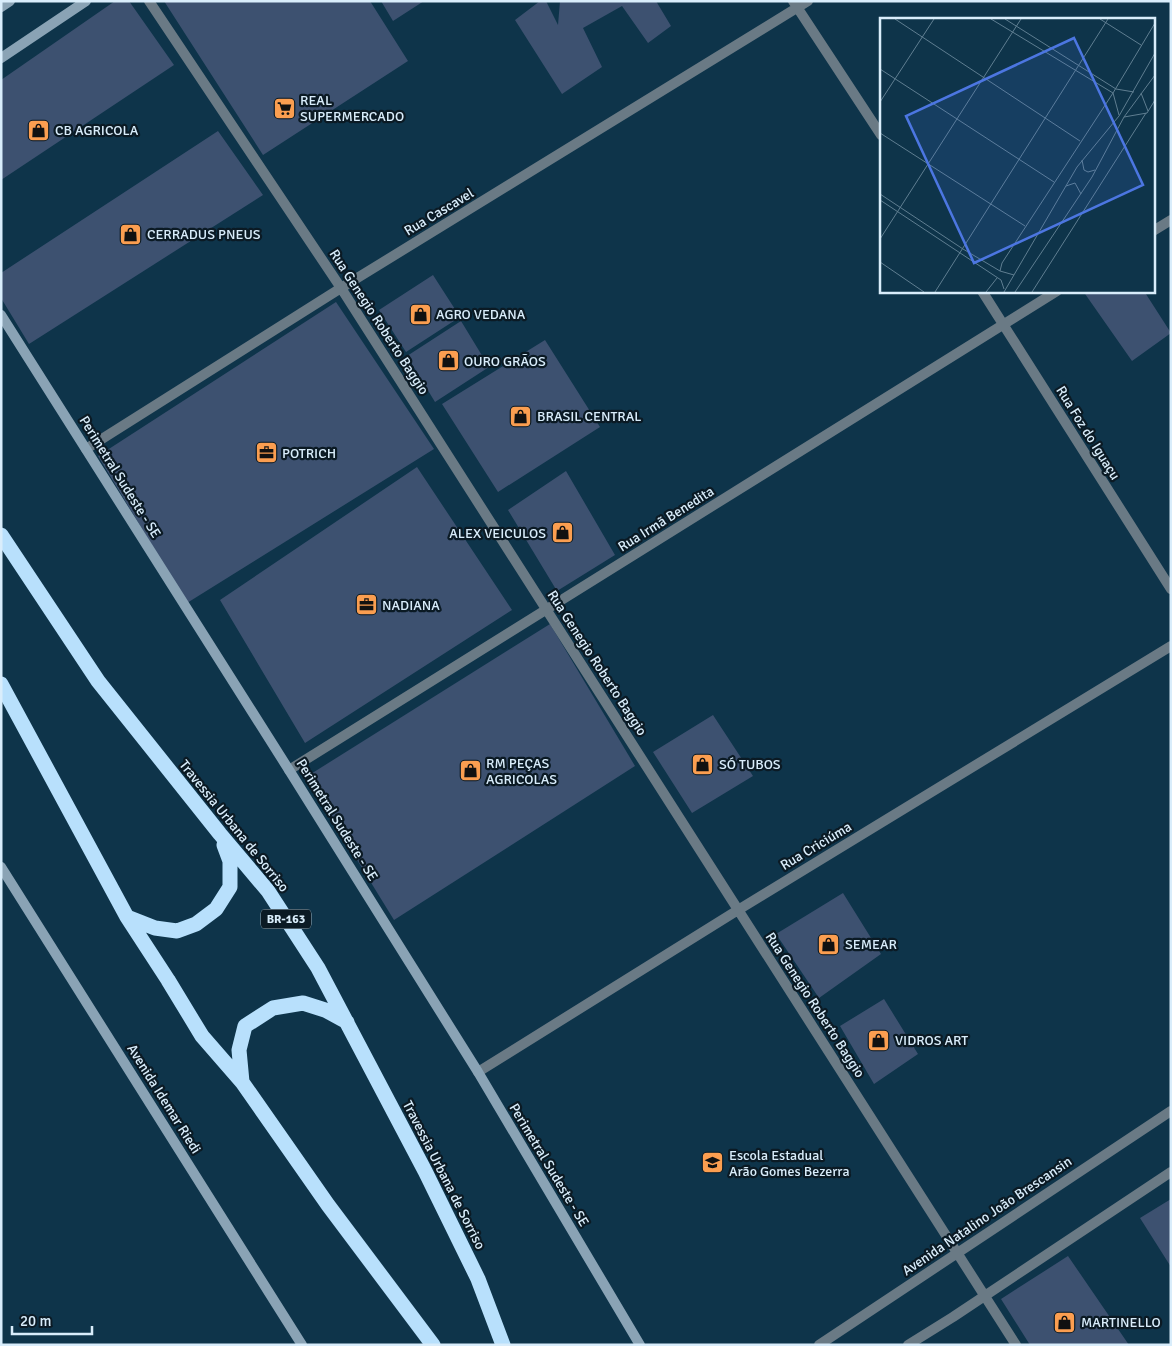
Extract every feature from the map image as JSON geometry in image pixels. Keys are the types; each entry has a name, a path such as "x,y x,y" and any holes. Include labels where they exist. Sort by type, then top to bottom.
{"highway":[{"name":"Travessia Urbana de Sorriso","path":"1,535 98,681 268,892 318,968 425,1170 478,1278 503,1345"},
{"path":"1,684 127,917 202,1036 242,1082 328,1205 433,1345"},
{"path":"127,917 155,928 177,931 196,924 216,909 230,887 230,861 220,834"},
{"path":"242,1082 239,1050 245,1026 273,1008 303,1003 325,1010 348,1022"}],"street":[{"path":"1,7 10,1"},
{"path":"1,58 86,1"},
{"name":"Rua Genegio Roberto Baggio","path":"149,1 341,288 1016,1345"},
{"name":"Rua Cascavel","path":"86,449 796,5 808,1"},
{"path":"796,5 880,134"},
{"path":"1154,230 1171,220"},
{"name":"Rua Foz do Iguaçu","path":"983,292 1171,589"},
{"name":"Rua Irmã Benedita","path":"289,770 1055,292"},
{"name":"Perimetral Sudeste - SE","path":"1,315 478,1072 640,1345"},
{"name":"Rua Criciúma","path":"478,1072 738,910 1171,646"},
{"name":"Avenida Idemar Riedi","path":"1,867 302,1345"},
{"name":"Avenida Natalino João Brescansin","path":"820,1345 1171,1111"},
{"path":"908,1345 1171,1172"}],"building":[{"name":"CB AGRICOLA","path":"115,1 129,1 174,65 1,180 1,80"},
{"name":"REAL SUPERMERCADO","path":"164,1 370,1 408,61 263,155"},
{"path":"381,1 424,1 393,21"},
{"path":"540,1 546,1 558,25 560,1 656,1 671,26 648,43 622,6 583,28 602,67 562,94 515,20"},
{"name":"CERRADUS PNEUS","path":"218,131 263,195 29,344 1,298 1,273"},
{"name":"AGRO VEDANA","path":"433,275 460,317 406,352 379,310"},
{"path":"1084,292 1145,292 1171,333 1132,361"},
{"name":"POTRICH","path":"336,302 434,449 187,603 98,456"},
{"name":"OURO GRÃOS","path":"461,321 489,367 435,402 407,356"},
{"name":"BRASIL CENTRAL","path":"545,340 600,427 498,492 442,404"},
{"name":"NADIANA","path":"417,467 512,610 305,743 220,600"},
{"name":"ALEX VEICULOS","path":"566,471 615,555 557,591 508,510"},
{"name":"RM PEÇAS AGRICOLAS","path":"550,624 635,766 394,920 306,777"},
{"name":"SÓ TUBOS","path":"713,715 753,776 692,813 653,752"},
{"name":"SEMEAR","path":"843,893 881,954 819,998 776,934"},
{"name":"VIDROS ART","path":"884,999 918,1054 874,1084 840,1026"},
{"path":"1171,1199 1171,1267 1140,1218"},
{"name":"MARTINELLO","path":"1068,1256 1129,1345 1030,1345 1001,1299"}],"place":[{"name":"REAL SUPERMERCADO","path":"284,108"},
{"name":"CB AGRICOLA","path":"39,130"},
{"name":"CERRADUS PNEUS","path":"131,234"},
{"name":"AGRO VEDANA","path":"420,314"},
{"name":"OURO GRÃOS","path":"448,361"},
{"name":"BRASIL CENTRAL","path":"521,416"},
{"name":"POTRICH","path":"266,453"},
{"name":"ALEX VEICULOS","path":"562,533"},
{"name":"NADIANA","path":"366,605"},
{"name":"SÓ TUBOS","path":"703,764"},
{"name":"RM PEÇAS AGRICOLAS","path":"470,771"},
{"name":"SEMEAR","path":"829,944"},
{"name":"VIDROS ART","path":"879,1040"},
{"name":"Escola Estadual Arão Gomes Bezerra","path":"713,1163"},
{"name":"MARTINELLO","path":"1065,1322"}]}
